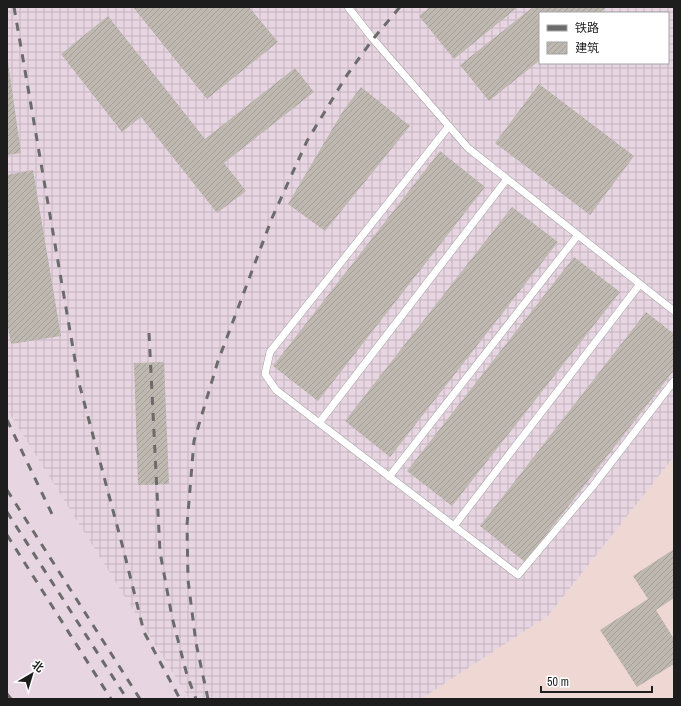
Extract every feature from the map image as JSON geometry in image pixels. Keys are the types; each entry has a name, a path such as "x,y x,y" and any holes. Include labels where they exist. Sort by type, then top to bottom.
{"lane":[{"path":"348,7 373,39 468,148 674,310"},
{"path":"449,126 270,352 265,374 276,390 518,575 593,486 674,381"},
{"path":"319,423 507,179"},
{"path":"389,477 578,235"},
{"path":"454,526 640,284"}],"shaded area":[{"path":"7,7 674,7 674,457 548,616 421,699 189,699 7,410"},
{"path":"7,410 189,699 7,699"},
{"path":"674,457 674,699 421,699 548,616"}],"building":[{"path":"133,7 249,7 278,42 207,99"},
{"path":"430,7 518,7 454,59 419,16"},
{"path":"533,7 607,7 600,12 539,12 539,61 489,101 460,65"},
{"path":"108,16 205,139 295,68 314,92 224,163 246,191 217,213 141,117 122,132 61,54"},
{"path":"7,62 21,153 7,155"},
{"path":"539,84 634,156 590,215 495,143"},
{"path":"361,87 410,126 325,231 288,204 343,111"},
{"path":"440,151 485,187 318,401 273,366"},
{"path":"33,170 61,336 11,344 7,322 7,175"},
{"path":"512,207 558,242 390,457 345,421"},
{"path":"574,257 620,292 452,506 407,471"},
{"path":"646,312 674,334 674,370 525,562 480,526"},
{"path":"164,362 169,484 138,485 134,363"},
{"path":"674,549 674,598 656,610 674,639 674,664 637,687 600,630 648,599 633,576"}],"railway":[{"path":"14,7 79,383 144,632 180,699"},
{"path":"208,699 196,643 188,580 187,525 194,441 218,361 272,218 307,141 347,75 373,39 400,7"},
{"path":"149,333 160,552 172,617 187,675 196,699"},
{"path":"7,420 52,514"},
{"path":"7,490 140,699"},
{"path":"7,512 127,699"},
{"path":"7,535 111,699"},
{"path":"7,694 11,699"}]}
